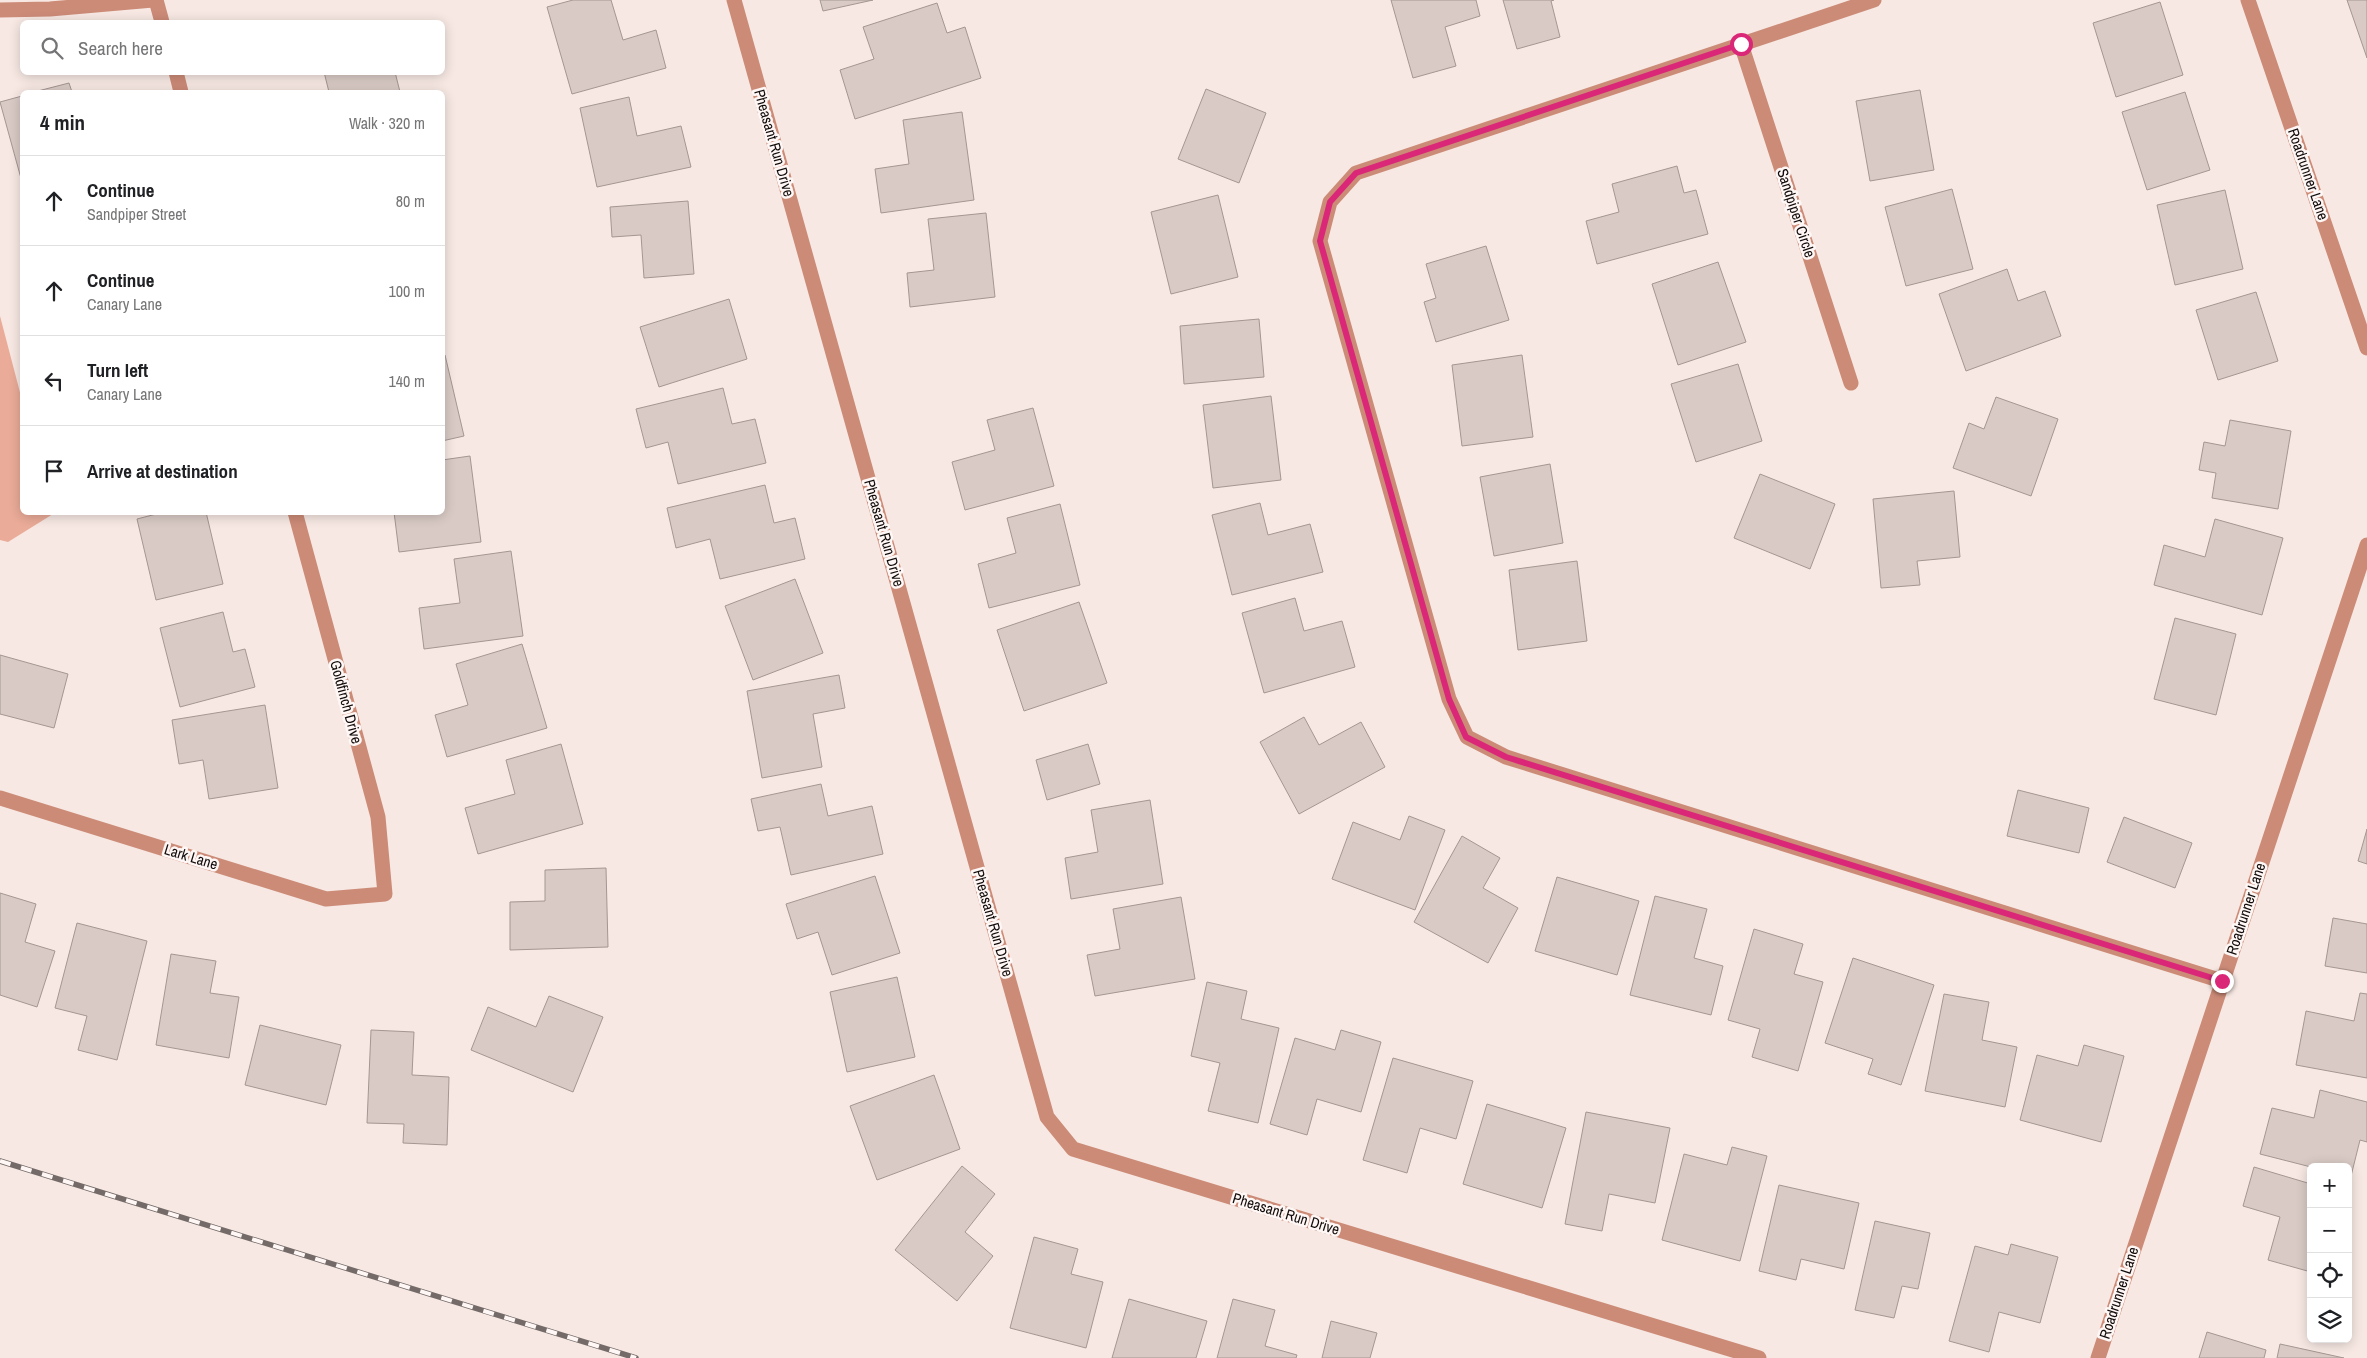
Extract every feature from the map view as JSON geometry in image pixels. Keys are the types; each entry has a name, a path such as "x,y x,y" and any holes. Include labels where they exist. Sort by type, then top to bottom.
{"street":[{"path":"0,10 50,9 155,0 161,20"},
{"name":"Pheasant Run Drive","path":"734,0 1047,1117 1073,1148 1759,1358"},
{"path":"1874,0 1356,173 1330,202 1320,241 1449,699 1466,737 1506,757 2222,981"},
{"name":"Roadrunner Lane","path":"2248,0 2367,348"},
{"name":"Sandpiper Circle","path":"1741,44 1850,382"},
{"path":"177,75 180,90"},
{"name":"Goldfinch Drive","path":"296,515 378,817 385,894"},
{"name":"Roadrunner Lane","path":"2098,1358 2367,545"},
{"name":"Lark Lane","path":"0,798 326,899 385,894"}],"shaded area":[{"path":"0,316 20,392 20,515 51,515 8,542 0,540"}],"building":[{"path":"573,0 611,0 623,40 656,30 666,68 572,94 547,7"},
{"path":"820,0 873,0 823,11"},
{"path":"1391,0 1476,0 1480,16 1445,27 1456,66 1413,78"},
{"path":"1503,0 1554,0 1551,1 1560,37 1517,49"},
{"path":"2347,0 2367,0 2367,58"},
{"path":"2160,2 2183,75 2116,97 2093,23"},
{"path":"937,3 947,33 965,27 981,78 855,119 840,70 874,59 863,27"},
{"path":"325,75 396,75 400,90 328,90"},
{"path":"69,83 71,90 42,90"},
{"path":"1206,89 1266,113 1239,183 1178,159"},
{"path":"1920,90 1934,170 1870,181 1856,101"},
{"path":"2185,92 2210,170 2147,190 2122,112"},
{"path":"20,97 20,175 0,102"},
{"path":"629,97 637,136 681,126 691,167 597,187 580,108"},
{"path":"962,112 974,200 881,213 875,169 909,164 903,120"},
{"path":"1677,166 1684,193 1696,190 1708,234 1597,264 1586,221 1619,212 1612,184"},
{"path":"1952,189 1973,269 1906,286 1885,207"},
{"path":"2225,190 2243,269 2175,285 2157,205"},
{"path":"1218,195 1238,277 1171,294 1151,212"},
{"path":"688,201 694,274 644,278 641,235 612,237 610,207"},
{"path":"986,213 995,297 910,307 907,273 934,270 928,219"},
{"path":"1486,246 1509,320 1436,342 1424,302 1436,298 1426,264"},
{"path":"1718,262 1746,342 1678,365 1652,284"},
{"path":"2007,269 2018,301 2045,291 2061,336 1966,371 1939,294"},
{"path":"2256,292 2278,361 2218,380 2196,310"},
{"path":"729,299 747,359 659,387 640,327"},
{"path":"1259,319 1264,377 1184,384 1180,326"},
{"path":"445,355 464,436 445,440"},
{"path":"1522,355 1533,437 1462,446 1452,365"},
{"path":"1738,364 1762,441 1696,462 1671,384"},
{"path":"723,388 732,424 755,419 766,463 678,484 668,442 646,448 636,409"},
{"path":"1271,396 1281,480 1213,488 1203,405"},
{"path":"1996,397 2058,419 2031,496 1953,468 1969,423 1984,429"},
{"path":"1033,408 1054,486 965,510 952,462 995,450 987,420"},
{"path":"2230,420 2291,431 2278,509 2212,498 2216,473 2199,470 2204,442 2225,446"},
{"path":"470,456 481,542 399,552 394,515 445,515 445,460"},
{"path":"1550,464 1563,543 1494,556 1480,477"},
{"path":"1760,474 1835,504 1810,569 1734,538"},
{"path":"765,485 774,523 795,518 805,559 720,579 710,539 676,548 667,508"},
{"path":"1954,491 1960,557 1917,561 1920,585 1881,588 1873,499"},
{"path":"1260,503 1268,535 1310,524 1323,572 1232,595 1212,515"},
{"path":"1060,504 1080,585 989,608 978,564 1016,553 1007,518"},
{"path":"152,515 207,515 223,584 156,600 137,519"},
{"path":"2215,519 2283,538 2262,615 2154,585 2164,545 2205,557"},
{"path":"511,551 523,636 424,649 419,608 460,603 454,559"},
{"path":"1577,561 1587,641 1518,650 1509,570"},
{"path":"795,579 823,653 753,680 725,606"},
{"path":"1295,598 1304,631 1342,621 1355,667 1264,693 1242,613"},
{"path":"1079,602 1107,683 1024,711 997,630"},
{"path":"223,612 233,652 245,649 255,687 180,707 160,628"},
{"path":"2175,618 2236,634 2216,715 2154,699"},
{"path":"522,644 547,728 447,757 435,715 468,705 456,664"},
{"path":"0,655 68,674 54,728 0,714"},
{"path":"839,675 845,708 813,714 822,767 762,778 747,691"},
{"path":"265,705 278,788 209,799 203,760 179,764 172,720"},
{"path":"1304,717 1319,745 1361,722 1385,767 1299,814 1260,742"},
{"path":"561,744 583,824 478,854 465,808 515,794 506,760"},
{"path":"1088,744 1100,784 1047,800 1036,760"},
{"path":"821,784 828,816 872,806 883,854 791,875 780,827 758,831 751,799"},
{"path":"2018,790 2089,808 2079,853 2007,836"},
{"path":"1150,800 1163,884 1071,899 1065,858 1098,852 1091,810"},
{"path":"1409,816 1445,830 1415,910 1332,879 1353,822 1400,840"},
{"path":"2124,817 2192,843 2175,888 2107,862"},
{"path":"2367,829 2367,864 2358,861"},
{"path":"1462,836 1500,858 1483,888 1518,908 1488,963 1414,922"},
{"path":"606,868 608,947 510,950 510,902 545,901 545,870"},
{"path":"875,876 900,953 832,975 818,932 797,939 786,904"},
{"path":"1557,877 1639,901 1617,975 1535,951"},
{"path":"0,893 36,904 25,942 55,951 37,1007 0,995"},
{"path":"1655,896 1707,909 1694,958 1723,966 1711,1015 1630,995"},
{"path":"1181,897 1195,979 1095,996 1087,955 1120,949 1113,909"},
{"path":"2333,918 2367,924 2367,973 2325,966"},
{"path":"77,923 147,941 117,1060 78,1050 87,1016 55,1008"},
{"path":"1754,929 1803,944 1794,974 1823,982 1798,1071 1752,1057 1760,1029 1728,1020"},
{"path":"171,954 216,961 210,993 239,997 229,1058 156,1045"},
{"path":"1853,958 1934,985 1901,1085 1868,1074 1873,1059 1825,1043"},
{"path":"897,977 915,1057 847,1072 830,992"},
{"path":"1207,982 1247,991 1241,1019 1279,1028 1258,1123 1208,1111 1220,1063 1191,1056"},
{"path":"2360,993 2367,994 2367,1078 2296,1065 2306,1011 2354,1021"},
{"path":"1944,994 1989,1002 1982,1040 2017,1047 2005,1107 1925,1091"},
{"path":"549,996 603,1017 573,1092 471,1050 488,1007 536,1027"},
{"path":"260,1025 341,1045 326,1105 245,1085"},
{"path":"371,1030 414,1032 412,1075 449,1077 447,1145 403,1143 404,1124 367,1123"},
{"path":"1341,1030 1381,1042 1361,1112 1317,1099 1307,1135 1270,1124 1295,1038 1335,1050"},
{"path":"2084,1045 2124,1056 2101,1142 2020,1120 2037,1055 2078,1066"},
{"path":"1393,1058 1473,1081 1456,1139 1420,1128 1407,1173 1363,1160"},
{"path":"934,1075 960,1149 877,1180 850,1106"},
{"path":"2320,1090 2367,1102 2367,1142 2360,1140 2352,1172 2352,1163 2307,1163 2307,1166 2260,1154 2272,1108 2314,1118"},
{"path":"1487,1104 1566,1128 1542,1208 1463,1184"},
{"path":"1586,1112 1670,1128 1655,1203 1609,1194 1602,1231 1565,1224"},
{"path":"1732,1147 1767,1156 1740,1261 1662,1240 1684,1154 1727,1165"},
{"path":"962,1166 995,1194 965,1232 993,1256 957,1301 895,1250"},
{"path":"2254,1167 2307,1183 2307,1271 2268,1260 2280,1217 2243,1206"},
{"path":"1779,1185 1859,1203 1844,1269 1801,1259 1796,1280 1759,1271"},
{"path":"1875,1221 1930,1233 1918,1289 1902,1286 1894,1318 1855,1310"},
{"path":"1034,1237 1078,1249 1071,1274 1103,1282 1086,1348 1010,1328"},
{"path":"2011,1244 2058,1257 2040,1323 1999,1312 1989,1352 1949,1341 1975,1246 2008,1255"},
{"path":"1129,1299 1207,1321 1196,1358 1112,1358"},
{"path":"1233,1299 1275,1310 1265,1346 1297,1355 1296,1358 1217,1358"},
{"path":"1331,1321 1377,1333 1370,1358 1322,1358"},
{"path":"2207,1332 2266,1350 2264,1358 2199,1358"},
{"path":"2280,1344 2344,1358 2277,1358"}],"railway":[{"path":"0,1161 636,1358"}],"route":[{"path":"1741,44 1356,173 1330,202 1320,241 1449,699 1466,737 1506,757 2222,981"}]}
